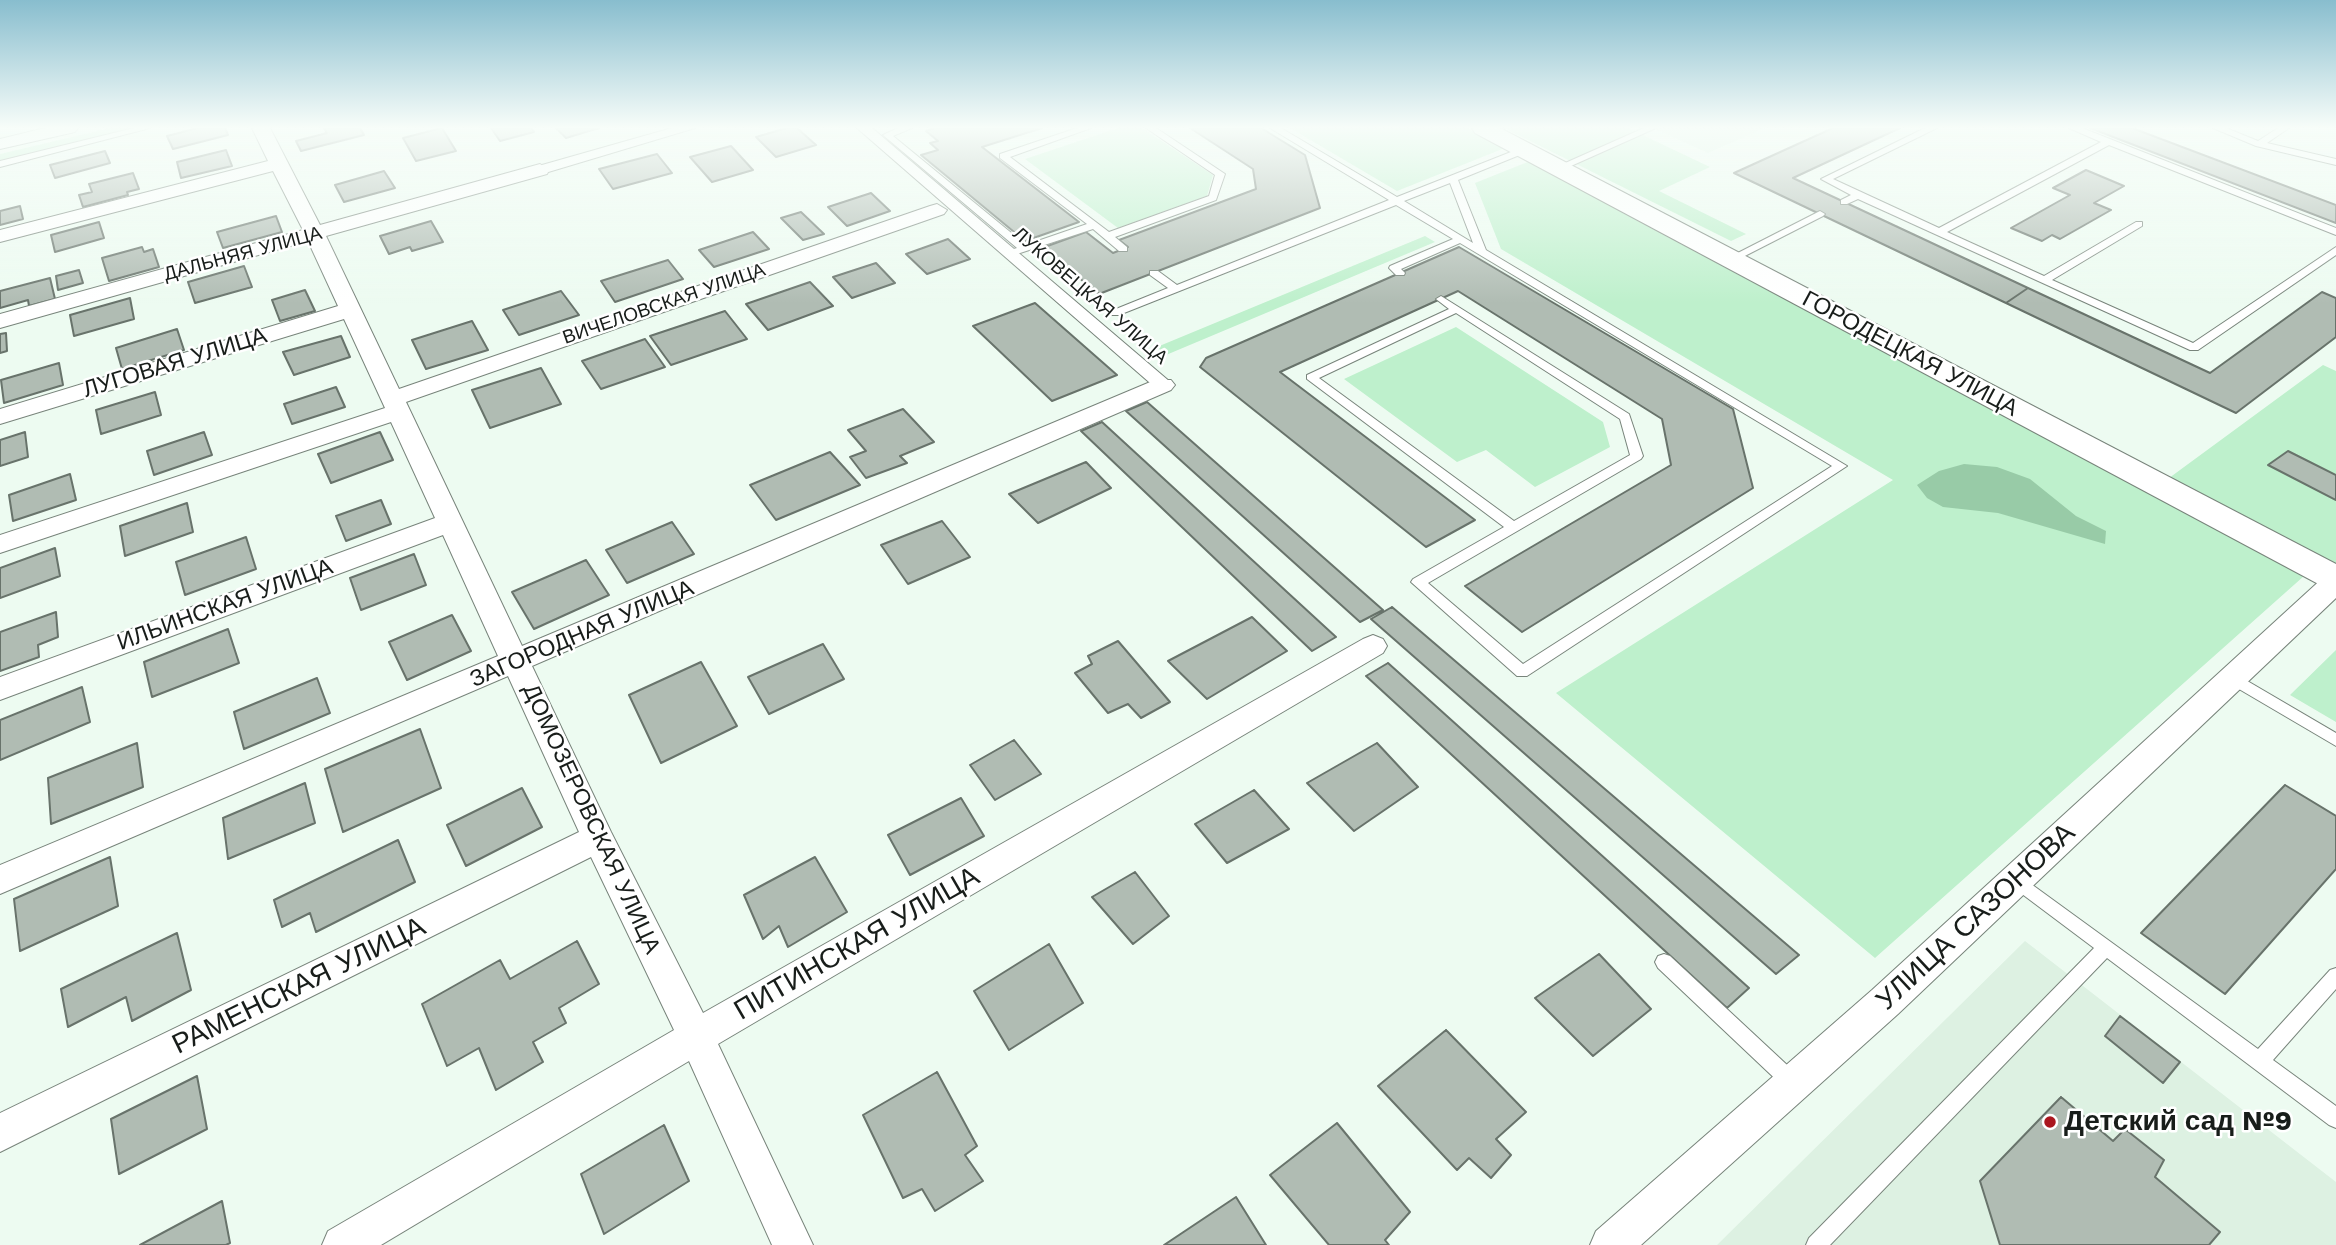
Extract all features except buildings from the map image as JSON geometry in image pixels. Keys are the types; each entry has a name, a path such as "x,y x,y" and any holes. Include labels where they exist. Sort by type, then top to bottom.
{"street":[{"path":"0,236 193,186"},
{"name":"ДОМОЗЕРОВСКАЯ УЛИЦА","path":"290,186 315,234 598,838 696,1037 793,1245"},
{"name":"ДАЛЬНЯЯ УЛИЦА","path":"0,321 483,186"},
{"name":"ЛУКОВЕЦКАЯ УЛИЦА","path":"937,186 1018,251 1163,384"},
{"name":"ГОРОДЕЦКАЯ УЛИЦА","path":"1593,186 2336,580"},
{"name":"ВИЧЕЛОВСКАЯ УЛИЦА","path":"0,544 937,210"},
{"name":"ЛУГОВАЯ УЛИЦА","path":"0,417 349,310"},
{"name":"ЗАГОРОДНАЯ УЛИЦА","path":"0,880 517,662 1163,384"},
{"name":"ИЛЬИНСКАЯ УЛИЦА","path":"0,689 451,522"},
{"name":"УЛИЦА САЗОНОВА","path":"1609,1245 1793,1083 2016,880 2336,580"},
{"name":"ПИТИНСКАЯ УЛИЦА","path":"342,1245 1373,646"},
{"name":"РАМЕНСКАЯ УЛИЦА","path":"0,1133 598,838"}],"lane":[{"path":"945,186 1018,251 1094,225"},
{"path":"1043,186 1123,249"},
{"path":"1108,236 1213,198 1216,186"},
{"path":"1371,186 1841,466 1522,672 1418,582 1637,456 1625,417 1441,299"},
{"path":"1115,313 1433,186"},
{"path":"1456,186 1482,252"},
{"path":"1840,186 2194,348 2336,250"},
{"path":"1940,232 2026,186"},
{"path":"2220,186 2336,232"},
{"path":"1844,202 1858,195"},
{"path":"1731,259 1820,214"},
{"path":"2043,280 2139,225"},
{"path":"1400,273 1394,268 1461,239"},
{"path":"1154,272 1175,289"},
{"path":"1457,309 1311,377 1513,527"},
{"path":"2232,678 2336,740"},
{"path":"2016,880 2336,1118"},
{"path":"1816,1245 2106,947"},
{"path":"1664,962 1793,1083"},
{"path":"2259,1061 2336,976"}],"shaded area":[{"path":"1062,186 1210,186 1207,196 1118,228"},
{"path":"1389,186 1409,186 1397,191"},
{"path":"1476,186 1575,186 2304,576 1875,958 1556,693 1893,480 1501,249"},
{"path":"1621,186 1669,186 1659,191 1746,234 1731,241"},
{"path":"1425,236 1435,242 1166,355 1157,347"},
{"path":"1456,327 1603,422 1610,447 1535,487 1486,450 1457,462 1344,379"},
{"path":"2323,365 2336,371 2336,571 2165,481"},
{"path":"1964,464 1997,467 2030,479 2076,516 2106,531 2105,544 1998,513 1943,507 1927,498 1917,485 1939,471"},
{"path":"2336,650 2336,722 2290,695"},
{"name":"Детский сад №9","path":"2025,941 2336,1182 2336,1245 1717,1245"}],"place":[{"name":"Детский сад №9","path":"2050,1122"}]}
